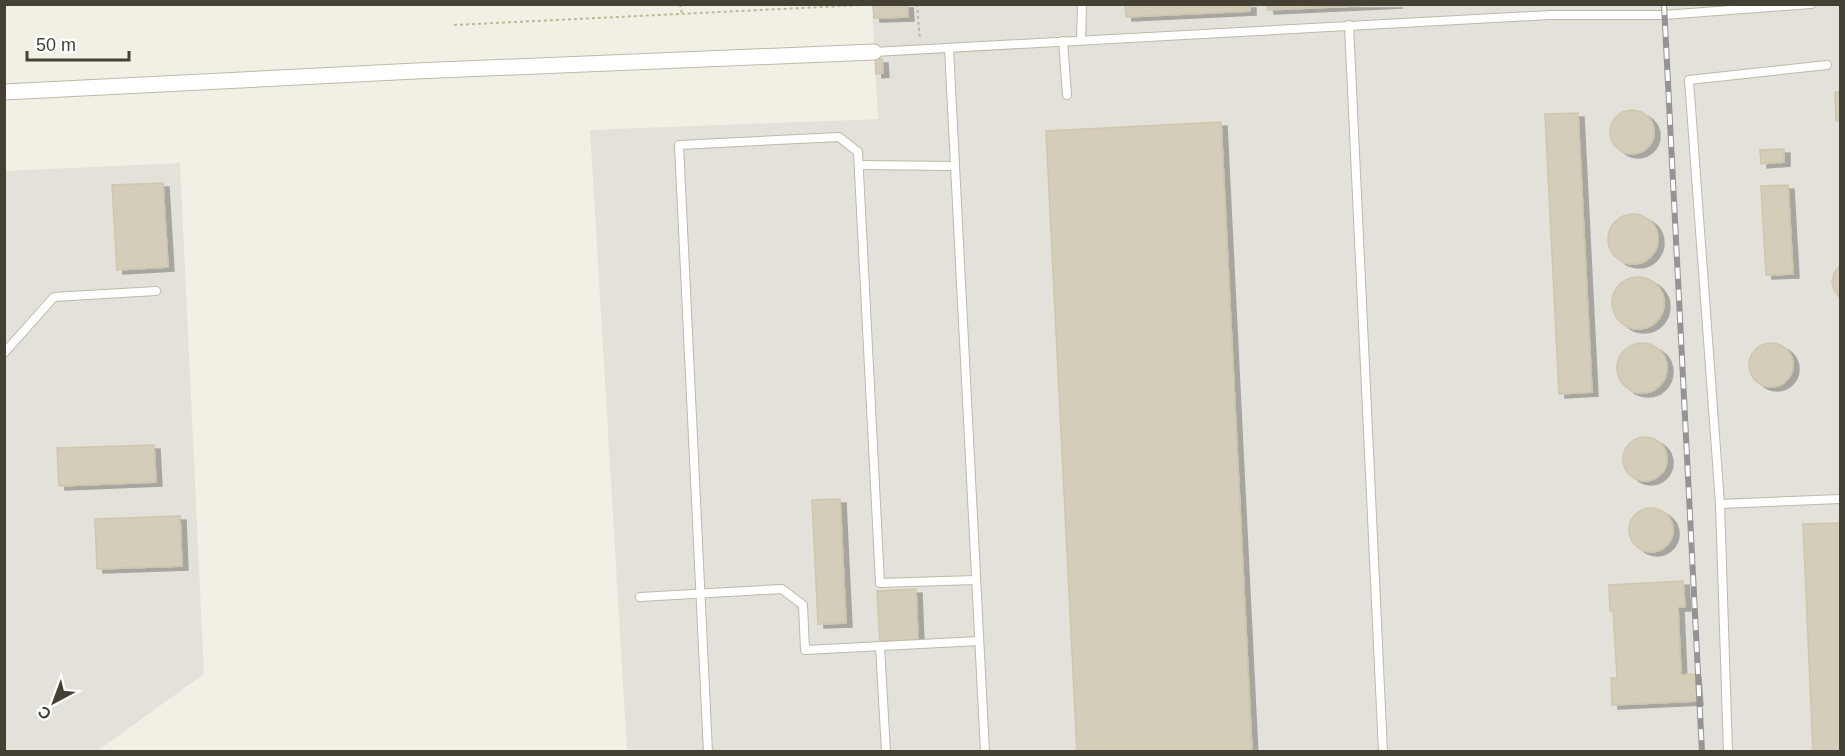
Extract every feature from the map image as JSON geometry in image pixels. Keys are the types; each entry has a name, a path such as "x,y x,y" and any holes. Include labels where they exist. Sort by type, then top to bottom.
{"street":[{"path":"4,92 416,71 874,52"}],"lane":[{"path":"1081,40 1082,4"},
{"path":"1550,4 1550,15"},
{"path":"874,52 1550,15 1664,15 1811,4"},
{"path":"1349,25 1383,752"},
{"path":"1063,41 1067,95"},
{"path":"949,48 985,752"},
{"path":"1728,752 1720,504 1689,80 1827,65"},
{"path":"708,752 679,145 839,137 858,152 880,583 976,580"},
{"path":"859,165 955,166"},
{"path":"4,353 54,297 156,291"},
{"path":"1720,504 1840,499"},
{"path":"640,597 782,589 802,605 805,650 979,641"},
{"path":"880,646 886,752"}],"path":[{"path":"680,4 682,14"},
{"path":"917,4 920,49"},
{"path":"454,25 863,5"}],"shaded area":[{"path":"872,5 1840,5 1840,751 627,751 590,130 878,119"},
{"path":"180,163 204,674 97,751 5,752 5,171"}],"building":[{"path":"873,4 907,4 908,17 874,18"},
{"path":"1125,4 1250,4 1250,11 1126,17"},
{"path":"1267,4 1397,4 1268,10"},
{"path":"875,59 882,59 883,73 876,74"},
{"path":"1835,92 1840,92 1840,121 1836,121"},
{"path":"1632,110 1647,117 1654,132 1647,147 1632,154 1617,147 1610,132 1617,117"},
{"path":"1578,113 1592,392 1559,394 1545,114"},
{"path":"1221,122 1252,752 1077,752 1046,131"},
{"path":"1784,149 1784,162 1761,164 1760,150"},
{"path":"163,183 168,267 117,270 112,185"},
{"path":"1788,185 1793,274 1766,275 1761,186"},
{"path":"1633,214 1651,221 1658,239 1651,257 1633,264 1615,257 1608,239 1615,221"},
{"path":"1840,265 1840,298 1832,282 1834,273"},
{"path":"1633,277 1643,277 1652,281 1660,289 1664,303 1660,317 1652,325 1643,329 1633,329 1624,325 1616,317 1612,308 1612,298 1616,289 1624,281"},
{"path":"1637,343 1647,343 1660,350 1667,363 1667,373 1660,386 1647,393 1637,393 1628,389 1621,382 1617,373 1617,363 1621,354 1628,347"},
{"path":"1771,343 1786,350 1793,365 1786,380 1771,387 1756,380 1749,365 1756,350"},
{"path":"1645,437 1660,444 1667,459 1660,474 1645,481 1630,474 1623,459 1630,444"},
{"path":"154,445 156,482 59,486 57,448"},
{"path":"840,499 846,623 818,624 812,500"},
{"path":"1651,508 1666,515 1673,530 1666,545 1651,552 1636,545 1629,530 1636,515"},
{"path":"180,516 182,566 97,569 95,519"},
{"path":"1840,523 1840,752 1813,752 1803,524"},
{"path":"1683,581 1685,607 1678,607 1681,675 1695,674 1697,701 1612,705 1611,678 1617,678 1613,610 1610,611 1609,585"},
{"path":"916,589 918,640 880,641 877,591"}],"railway":[{"path":"1664,4 1702,752"}]}
